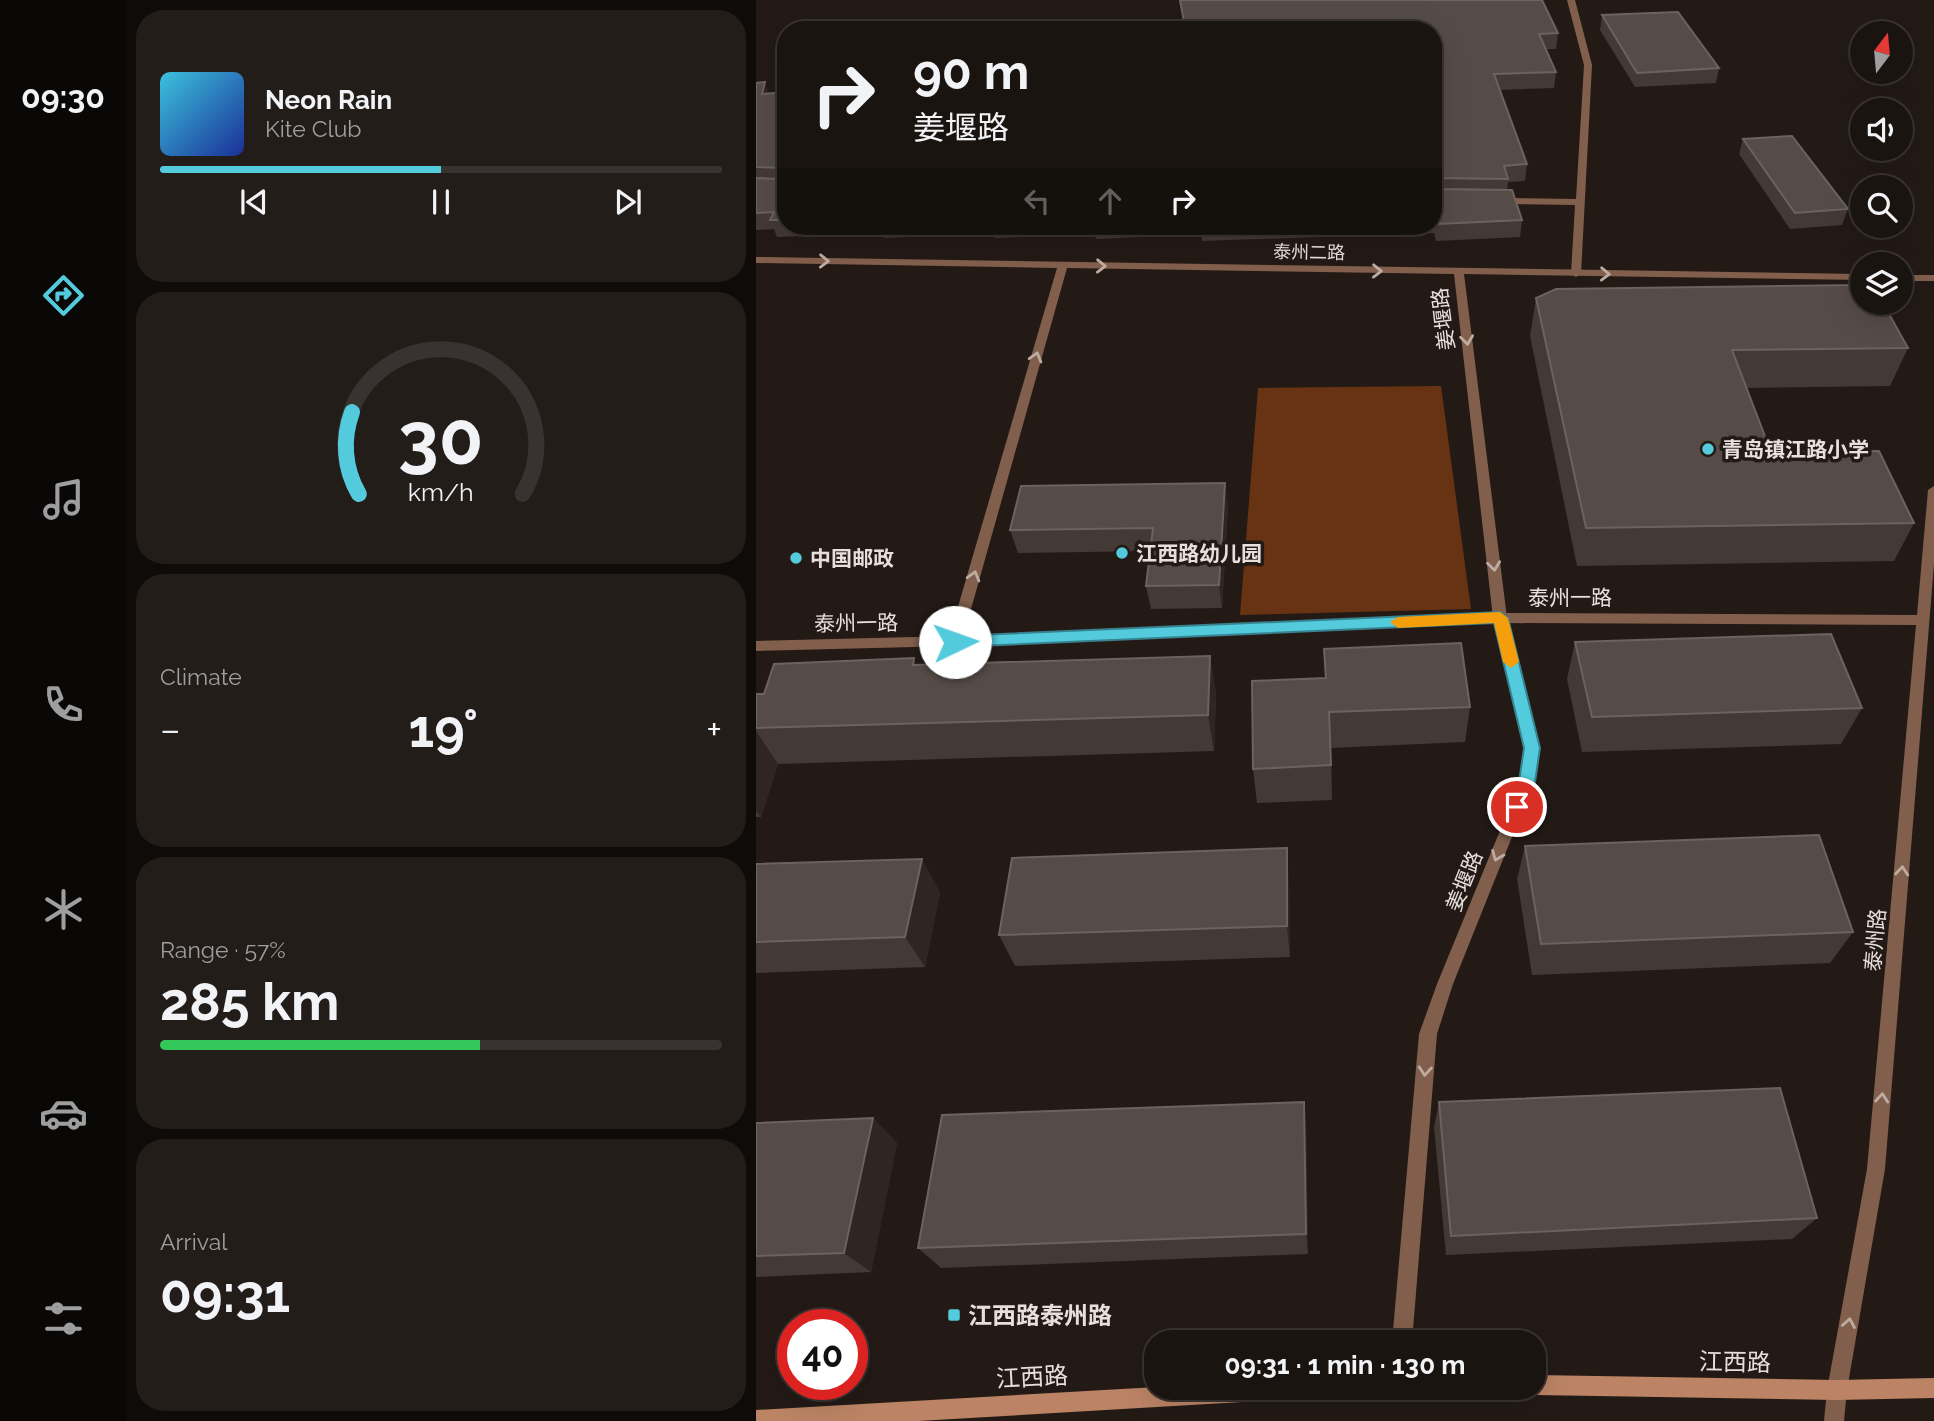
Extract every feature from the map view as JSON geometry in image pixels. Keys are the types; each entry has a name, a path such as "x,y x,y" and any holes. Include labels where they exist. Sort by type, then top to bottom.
{"main road":[{"name":"江西路","path":"1546,1385 1837,1390 1934,1388"},
{"name":"江西路","path":"756,1420 1144,1398"}],"street":[{"path":"1572,0 1588,65 1576,274"},
{"path":"1487,201 1581,202"},
{"name":"泰州二路","path":"756,260 1850,277"},
{"path":"955,642 1063,265"},
{"name":"姜堰路","path":"1403,1330 1428,1034 1445,984 1527,782 1532,748 1500,618 1459,272"},
{"path":"1913,278 1934,278"},
{"name":"泰州路","path":"1834,1421 1837,1390 1876,1169 1934,490"},
{"name":"泰州一路","path":"756,646 955,642 1500,618 1923,620"}],"shaded area":[{"path":"1441,386 1471,609 1240,615 1258,388"}],"building":[{"path":"1180,0 1542,0 1558,33 1539,34 1556,72 1494,74 1527,164 1504,166 1508,179 1442,178 1442,21 1184,21"},
{"path":"1678,12 1719,68 1637,73 1602,15"},
{"path":"765,82 762,94 777,93 777,168 756,167 756,83"},
{"path":"1792,136 1848,209 1795,213 1743,139"},
{"path":"756,178 777,179 777,220 770,220 774,212 756,213"},
{"path":"1442,189 1512,190 1522,220 1442,224"},
{"path":"1850,285 1850,315 1890,315 1908,348 1732,350 1771,452 1879,451 1914,523 1586,528 1536,298 1556,289"},
{"path":"1225,483 1219,585 1146,586 1153,528 1010,530 1021,486"},
{"path":"1831,634 1862,708 1592,717 1575,642"},
{"path":"1461,643 1470,707 1329,712 1331,765 1253,769 1252,681 1326,678 1324,649"},
{"path":"1210,656 1208,715 756,728 756,694 764,694 774,664 914,658 913,665"},
{"path":"1819,835 1853,932 1541,944 1525,846"},
{"path":"1287,848 1287,926 999,935 1012,858"},
{"path":"922,859 905,937 756,942 756,864"},
{"path":"1780,1088 1817,1218 1451,1236 1439,1102"},
{"path":"1304,1102 1306,1234 918,1248 942,1115"},
{"path":"873,1118 844,1253 756,1256 756,1123"}],"slow traffic":[{"path":"1398,622 1500,618 1511,662"}],"place":[{"name":"青岛镇江路小学","path":"1708,449"},
{"name":"江西路幼儿园","path":"1122,553"},
{"name":"中国邮政","path":"796,558"},
{"name":"江西路泰州路","path":"954,1315"}],"route":[{"path":"955,642 1500,618 1532,748 1527,782 1517,807"}]}
